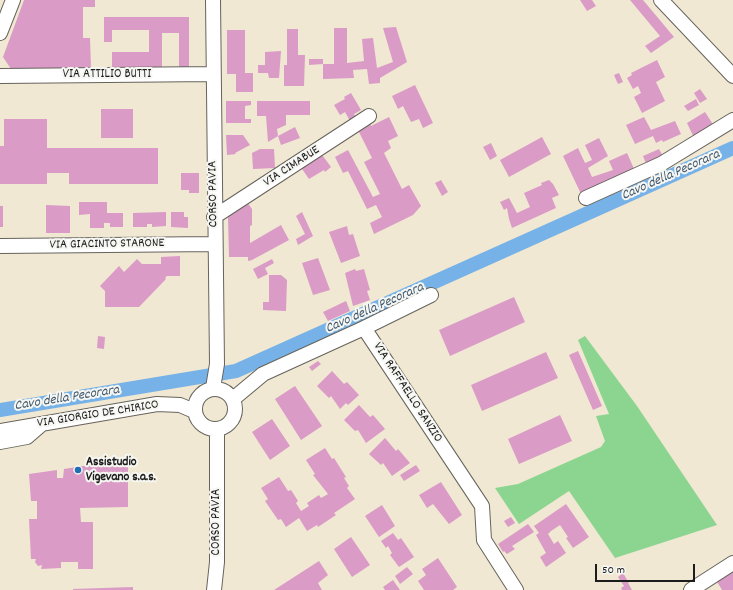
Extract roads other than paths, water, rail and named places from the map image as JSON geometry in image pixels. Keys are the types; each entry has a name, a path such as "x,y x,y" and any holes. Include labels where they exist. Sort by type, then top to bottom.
{"street":[{"path":"0,33 13,0"},
{"name":"CORSO PAVIA","path":"213,0 216,364 213,388"},
{"path":"661,0 733,76"},
{"name":"VIA ATTILIO BUTTI","path":"0,76 213,74"},
{"name":"VIA CIMABUE","path":"214,217 369,116"},
{"path":"586,198 661,164 733,120"},
{"name":"VIA GIACINTO STARONE","path":"0,246 215,244"},
{"path":"233,400 263,374 364,328 431,295"},
{"name":"VIA RAFFAELLO SANZIO","path":"364,328 482,506 484,540 516,590"},
{"path":"213,388 228,393 233,400 236,407 231,422 225,427 209,430 202,425 194,411 195,402 199,396 213,388"},
{"name":"VIA GIORGIO DE CHIRICO","path":"0,431 157,404 180,405 194,411"},
{"path":"0,442 27,437 42,424"},
{"name":"CORSO PAVIA","path":"214,590 217,562 217,429"},
{"path":"694,589 733,563"}],"waterway":[{"name":"Cavo della Pecorara","path":"0,410 236,371 733,148"}],"place":[{"name":"Assistudio Vigevano s.a.s.","path":"78,470"}]}
